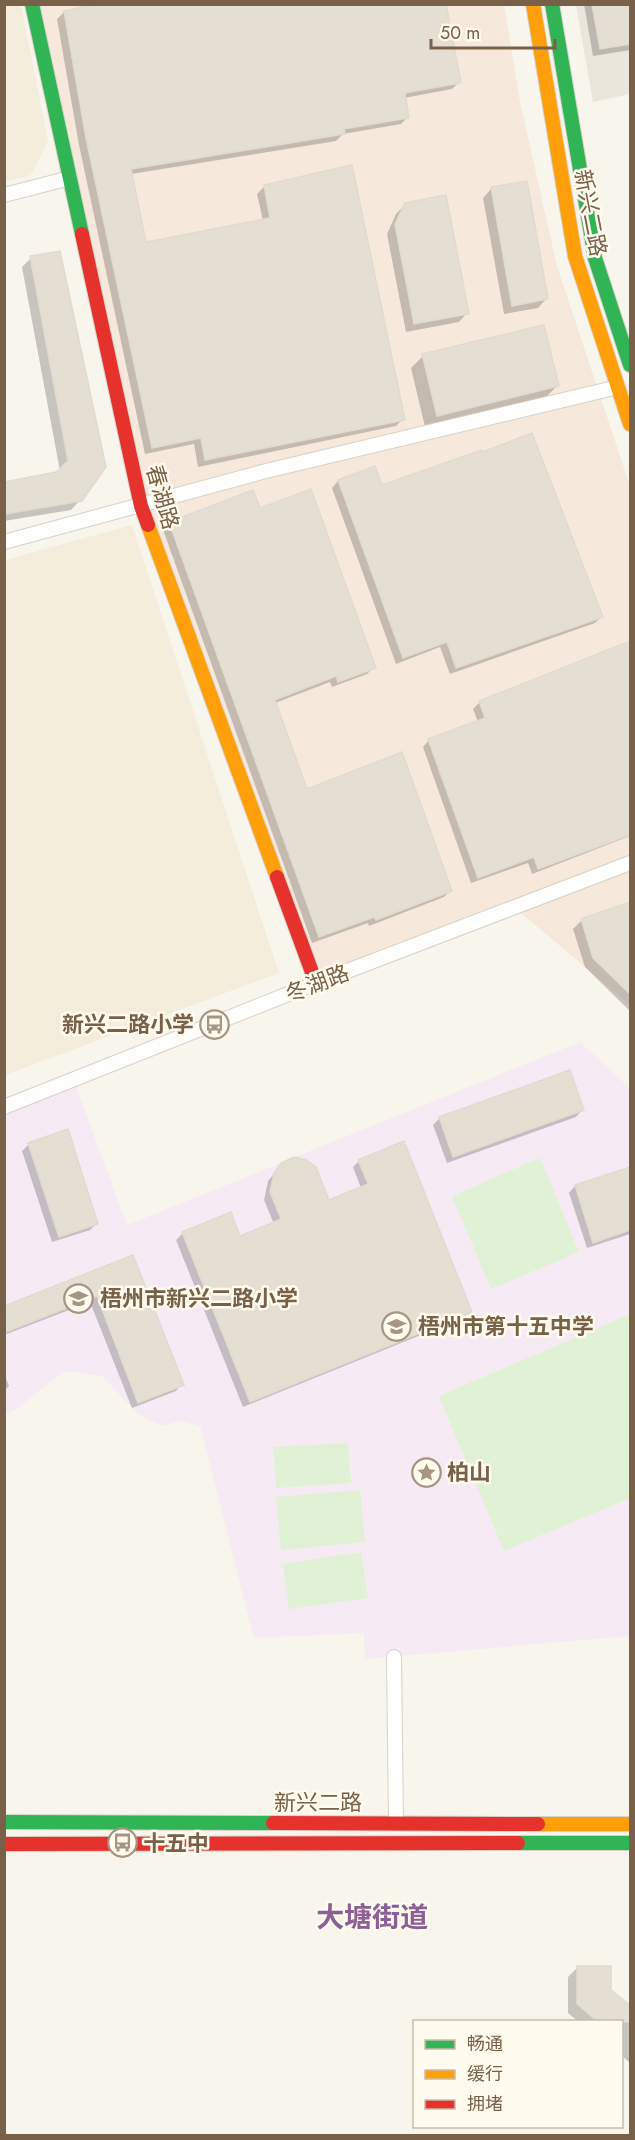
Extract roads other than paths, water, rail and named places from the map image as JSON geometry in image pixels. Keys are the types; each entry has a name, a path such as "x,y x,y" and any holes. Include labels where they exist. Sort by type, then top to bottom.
{"main road":[{"name":"春湖路","path":"32,4 141,506 316,983"},
{"name":"新兴二路","path":"533,4 576,256 630,424"},
{"name":"新兴二路","path":"552,4 594,258 630,365"},
{"name":"新兴二路","path":"4,1822 630,1824"},
{"name":"新兴二路","path":"4,1844 630,1843"}],"street":[{"path":"4,195 70,178"},
{"path":"4,542 266,471 618,387"},
{"name":"冬湖路","path":"4,1107 316,983 630,863"},
{"path":"394,1657 396,1823"}],"place":[{"name":"新兴二路小学","path":"215,1024"},
{"name":"梧州市新兴二路小学","path":"79,1298"},
{"name":"梧州市第十五中学","path":"397,1326"},
{"name":"柏山","path":"426,1472"},
{"name":"十五中","path":"122,1843"}],"district":[{"name":"大塘街道","path":"372,1917"}]}
